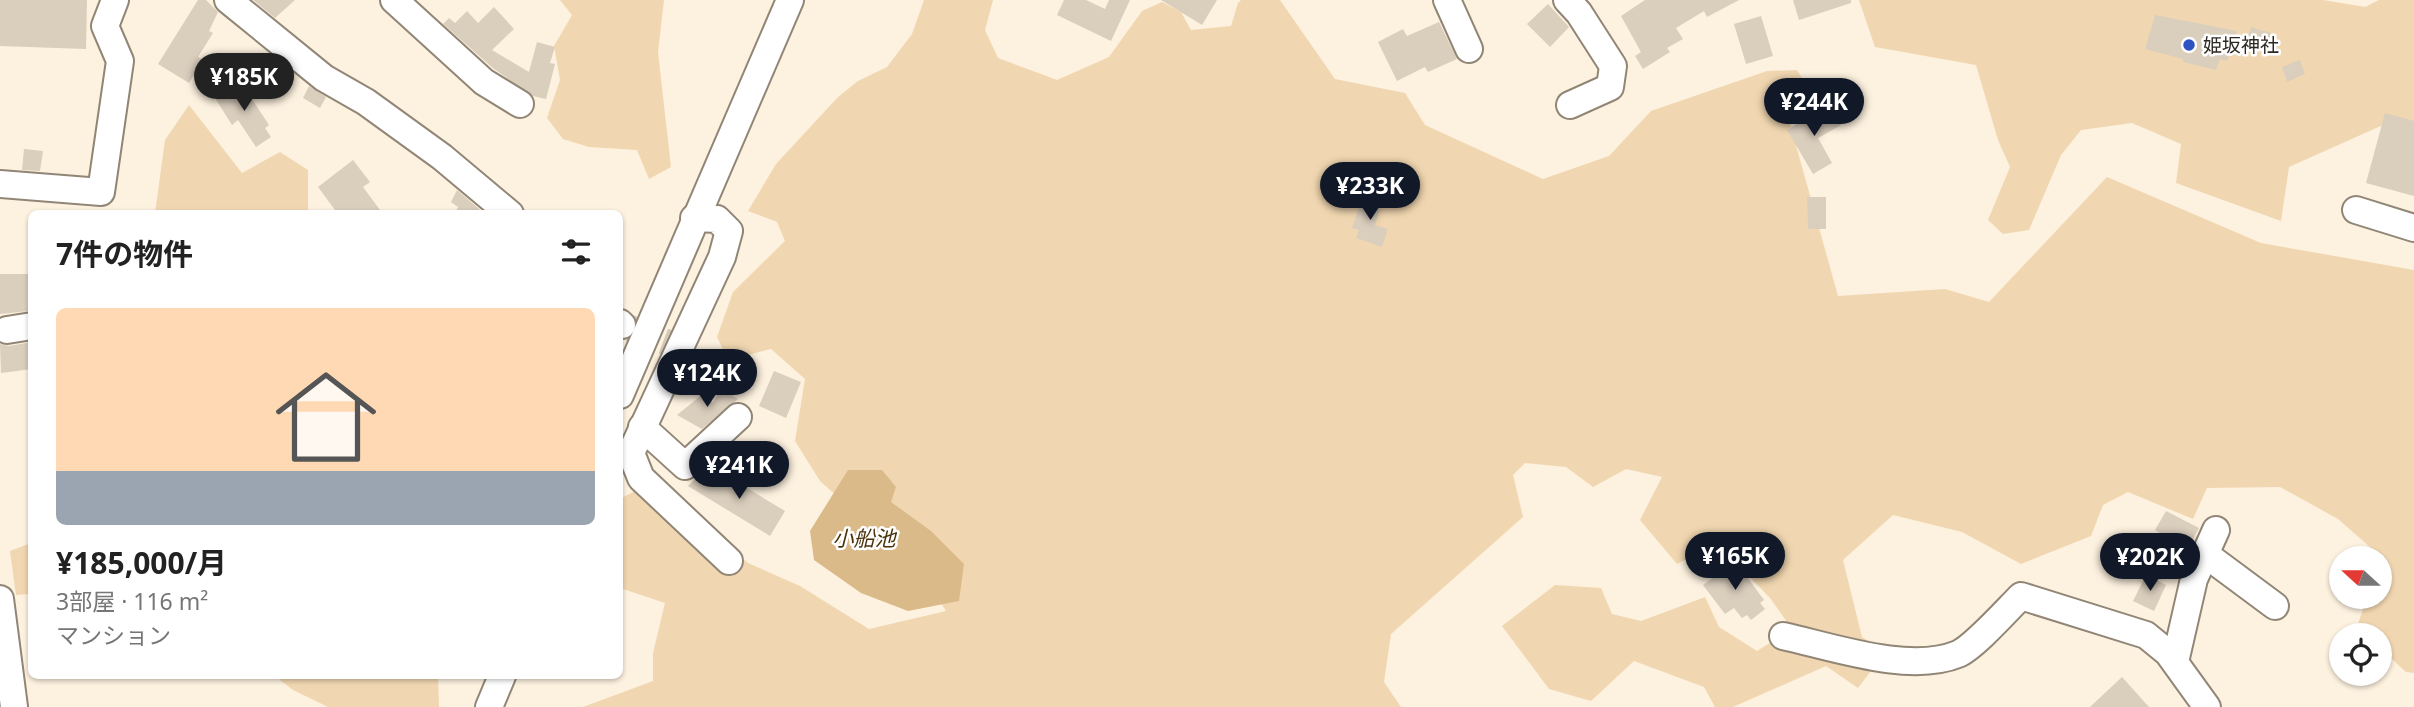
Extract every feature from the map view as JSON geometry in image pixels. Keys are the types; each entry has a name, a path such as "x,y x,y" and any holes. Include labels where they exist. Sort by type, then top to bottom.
{"street":[{"path":"0,184 99,203 120,61 105,26 115,0"},
{"path":"228,0 324,78 366,102 442,156 505,210"},
{"path":"394,0 485,82 520,104"},
{"path":"623,388 790,0"},
{"path":"1447,0 1469,49"},
{"path":"1567,0 1579,13 1613,66 1610,87 1570,105"},
{"path":"2356,210 2414,228"},
{"path":"694,218 717,219 729,231 722,257 631,453 641,478 729,561"},
{"path":"642,427 685,466 738,417"},
{"path":"2175,663 2194,579 2211,542 2275,606"},
{"path":"1783,636 1898,660 1935,661 1961,653 2021,596 2146,635 2168,653 2207,707"},
{"path":"0,599 14,707"},
{"path":"489,707 501,679"}],"shaded area":[{"path":"560,0 664,0 658,52 671,167 649,179 637,150 589,147 563,139 547,118 560,80 554,46 572,15"},
{"path":"924,0 993,0 985,30 998,58 1057,80 1109,57 1142,11 1162,2 1181,12 1191,30 1231,26 1241,0 1280,0 1335,79 1405,93 1425,125 1543,179 1609,156 1651,111 1767,71 1797,70 1810,91 1789,120 1838,296 1945,289 1989,302 2107,177 2261,243 2414,270 2414,673 2406,672 2392,659 2392,623 2358,623 2363,609 2392,609 2392,546 2369,546 2338,519 2280,487 2207,488 2193,519 2128,492 2103,505 2091,536 2021,564 1962,532 1893,515 1843,560 1862,637 1886,651 1858,688 1826,666 1733,707 1715,707 1704,687 1634,661 1591,701 1549,689 1502,626 1555,585 1601,588 1612,614 1641,621 1705,597 1719,627 1757,651 1792,629 1770,598 1717,543 1677,564 1640,520 1662,477 1626,469 1593,487 1566,467 1525,463 1513,475 1523,517 1391,634 1384,682 1401,707 583,707 653,681 653,653 665,603 623,589 623,497 657,479 748,563 800,586 869,629 946,611 921,571 820,481 795,441 805,379 771,349 728,360 717,337 733,292 785,241 777,222 748,211 776,164 838,97 858,81 887,67 912,34"},
{"path":"1859,0 2323,0 2365,7 2379,0 2414,0 2414,126 2392,121 2289,167 2281,221 2176,183 2181,144 2132,123 2081,130 2061,155 2029,230 2003,234 1988,220 2010,167 1998,140 1976,65 1875,47"},
{"path":"189,105 242,173 280,152 308,170 308,210 155,210 165,140"},
{"path":"28,544 28,594 16,595 10,551"},
{"path":"279,679 438,679 439,707 328,707 293,690"}],"water":[{"name":"小船池","path":"848,470 882,470 896,487 891,502 931,531 964,564 959,601 908,611 861,593 814,560 810,531"}],"building":[{"path":"0,0 87,0 86,49 0,46"},
{"path":"198,0 206,0 218,12 209,31 213,33 198,57 203,60 189,83 158,64"},
{"path":"253,0 295,0 275,18"},
{"path":"1064,0 1086,0 1105,9 1109,0 1130,0 1111,41 1057,15"},
{"path":"1161,0 1217,0 1202,25"},
{"path":"1645,0 1739,0 1707,17 1704,11 1676,28 1683,39 1667,48 1670,52 1643,69 1635,56 1641,52 1621,16"},
{"path":"1793,0 1851,0 1851,3 1799,20"},
{"path":"1548,4 1569,27 1550,47 1527,24"},
{"path":"494,7 514,29 492,50 529,72 537,42 555,47 550,63 555,64 546,99 533,96 494,69 443,24 449,18 455,23 467,11 478,23"},
{"name":"姫坂神社","path":"2155,15 2237,31 2227,61 2220,59 2216,70 2145,49"},
{"path":"1761,16 1773,56 1746,64 1734,24"},
{"path":"1439,22 1457,59 1428,72 1425,67 1397,81 1378,42 1403,29 1407,36"},
{"path":"2251,27 2271,33 2266,50 2246,45"},
{"path":"2300,60 2305,74 2287,82 2282,67"},
{"path":"240,81 269,125 265,128 271,137 256,147 238,120 232,125 215,98"},
{"path":"309,86 326,97 320,108 303,98"},
{"path":"1829,105 1841,125 1818,138 1832,163 1813,174 1787,130"},
{"path":"2385,113 2414,121 2414,196 2366,183"},
{"path":"24,149 43,151 40,171 22,170"},
{"path":"353,160 370,182 363,187 380,210 335,210 318,187"},
{"path":"457,190 480,210 457,210 458,207 451,202"},
{"path":"1363,195 1382,201 1375,225 1388,229 1382,247 1356,238 1359,230 1352,228"},
{"path":"1807,197 1826,197 1826,229 1808,229"},
{"path":"0,274 28,274 28,311 0,314"},
{"path":"28,343 28,370 1,373 0,344 9,346"},
{"path":"774,371 801,382 786,418 759,406"},
{"path":"721,389 738,399 702,429 677,415 704,393 713,403"},
{"path":"705,469 719,477 722,473 785,511 770,536 688,486"},
{"path":"2166,511 2199,528 2184,556 2170,549 2174,542 2155,530"},
{"path":"1728,559 1737,571 1741,569 1764,600 1760,603 1765,609 1751,620 1747,615 1742,618 1734,608 1725,614 1703,585 1719,573 1715,568"},
{"path":"2146,575 2166,585 2154,611 2133,601"},
{"path":"2122,677 2149,707 2090,707"}],"tunnel":[{"path":"627,327 679,347"}],"place":[{"name":"姫坂神社","path":"2189,45"}]}
